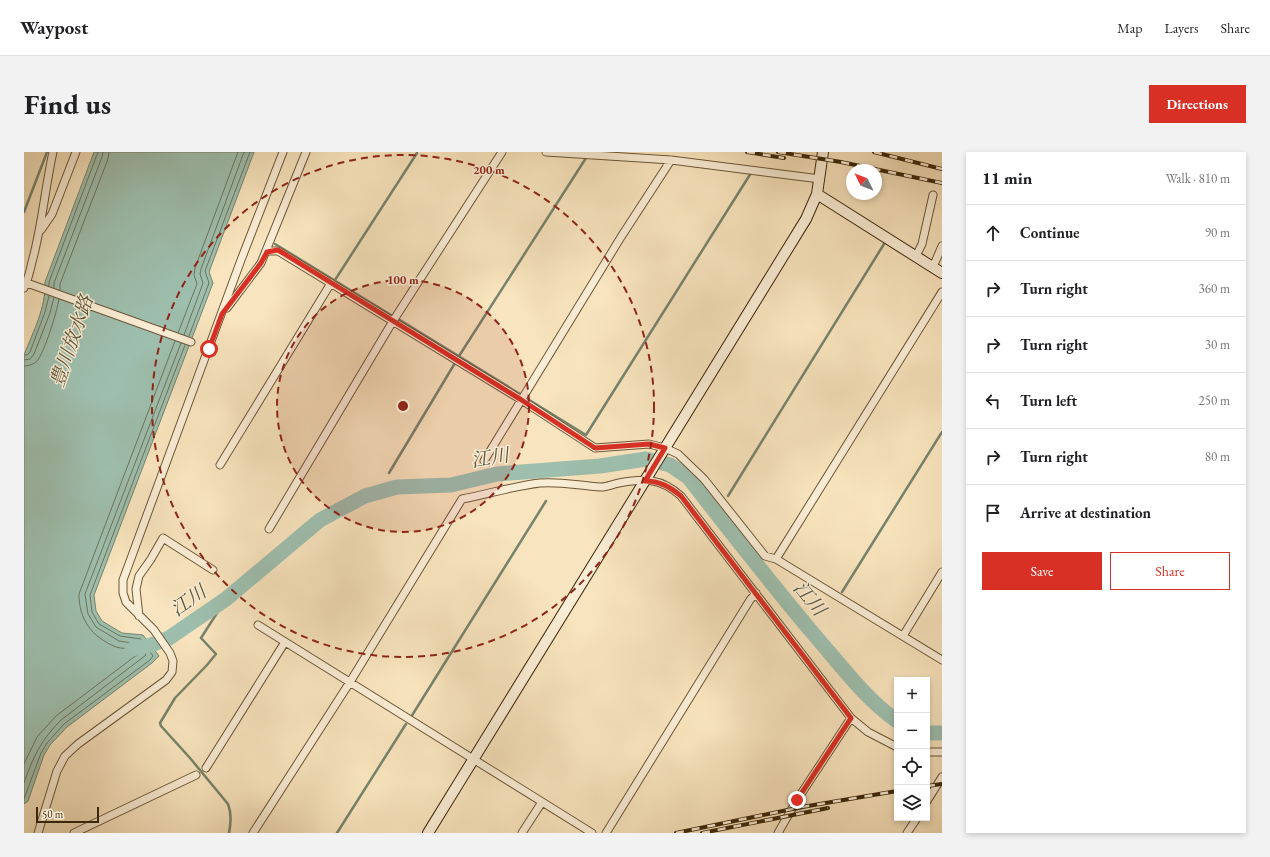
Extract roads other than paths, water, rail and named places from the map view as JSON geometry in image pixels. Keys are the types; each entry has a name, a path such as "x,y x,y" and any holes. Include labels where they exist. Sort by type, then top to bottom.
{"street":[{"path":"53,152 47,175 40,232 27,285 191,342"},
{"path":"40,232 52,214 76,152"},
{"path":"38,833 57,771 65,756 78,744 166,680 172,672 173,661 170,653 154,630 126,602 123,593 123,580 283,152"},
{"path":"222,314 261,263 267,252 306,152"},
{"path":"269,529 393,321 502,152"},
{"path":"546,152 671,160 820,179"},
{"path":"428,833 806,220 817,194 823,152"},
{"path":"484,461 520,399 620,237 671,160"},
{"path":"817,194 938,270 942,246"},
{"path":"916,256 922,244 933,195"},
{"path":"267,252 278,250 520,399 595,448 649,444 678,454 704,479 765,556 776,559 942,660"},
{"path":"220,464 331,284"},
{"path":"776,559 942,292"},
{"path":"253,833 350,682 462,499 540,483 561,483 602,487 646,479 672,488 681,496 851,718 868,732 894,745"},
{"path":"139,616 136,589 139,576 163,538 213,570"},
{"path":"903,636 942,572"},
{"path":"606,833 750,600 756,593"},
{"path":"258,625 592,833"},
{"path":"206,768 285,642"},
{"path":"778,833 797,800 851,718"},
{"path":"930,752 942,752"},
{"path":"74,833 196,775"},
{"path":"930,797 942,777"},
{"path":"522,833 542,802"},
{"path":"908,833 915,821"}],"water":[{"name":"豊川放水路","path":"94,152 254,152 209,272 213,283 94,595 96,611 102,621 122,633 143,635 159,656 152,663 67,727 50,745 44,755 28,801 24,804 24,355 41,310 45,292 45,282"}],"waterway":[{"path":"24,212 47,152"},
{"path":"335,280 417,153"},
{"path":"459,356 586,158"},
{"path":"526,398 586,435 751,173"},
{"path":"275,244 391,315"},
{"path":"728,496 884,244"},
{"path":"400,320 520,394"},
{"path":"389,473 455,363"},
{"path":"842,592 942,432"},
{"name":"江川","path":"132,649 151,645 169,638 226,599 320,520 365,496 397,487 451,485 497,474 600,466 646,459 670,465 688,477 768,578 845,671 875,703 894,719"},
{"path":"411,717 546,501"},
{"path":"226,599 201,638 216,654 175,698 160,723 228,804 231,818 229,833"},
{"path":"337,833 406,724"},
{"name":"江川","path":"930,733 942,733"}],"railway":[{"path":"747,152 784,158"},
{"path":"778,152 841,162 942,183"},
{"path":"874,152 942,169"},
{"path":"930,786 942,784"},
{"path":"676,833 802,807 894,792"},
{"path":"702,833 828,808"}]}
